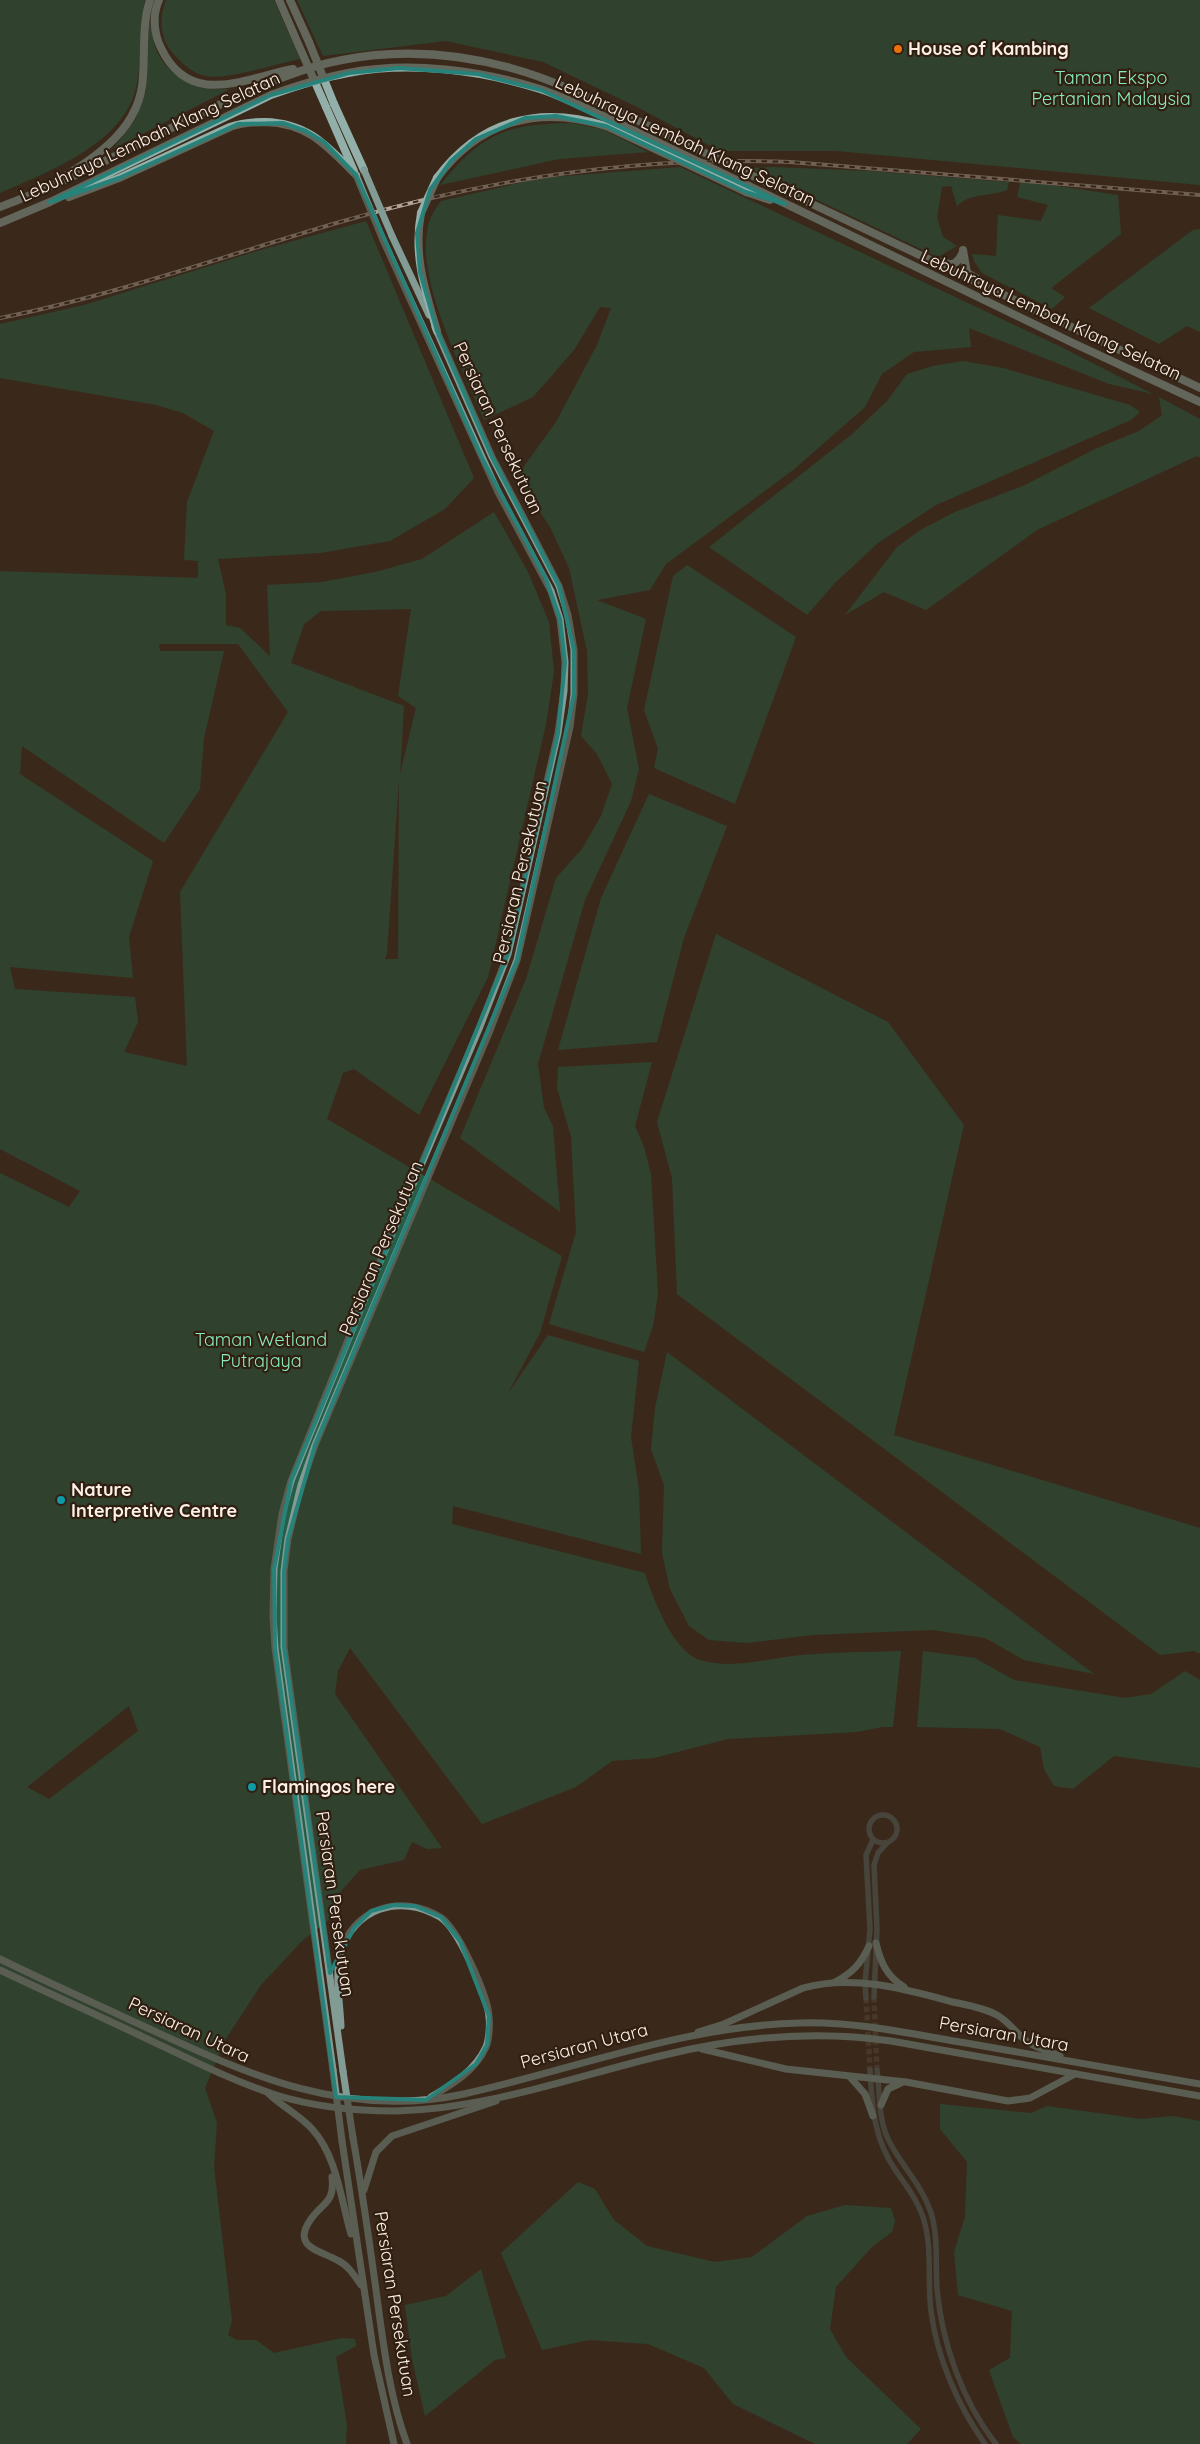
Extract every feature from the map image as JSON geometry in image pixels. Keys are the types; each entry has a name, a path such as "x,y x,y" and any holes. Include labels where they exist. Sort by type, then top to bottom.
{"highway":[{"path":"36,194 95,157 114,142 130,122 143,80 145,30 150,0"},
{"path":"159,0 154,22 156,40 175,70 190,80 206,85 221,86 325,64"},
{"path":"279,0 356,175"},
{"path":"290,0 364,170"},
{"name":"Lebuhraya Lembah Klang Selatan","path":"0,207 73,178 166,130 272,81 325,64 362,57 400,54 469,59 510,68 560,84 1200,388"},
{"name":"Lebuhraya Lembah Klang Selatan","path":"0,223 50,202 271,95 305,83 349,73 399,68 453,71 495,77 547,92 748,189 785,204 1073,344 1200,402"},
{"path":"437,331 418,264 417,239 421,213 437,178 451,161 476,139 507,124 525,118 556,116 608,123"},
{"path":"50,202 119,178 230,127 245,123 283,123 306,131 324,142 356,175"},
{"path":"926,258 955,264 958,262 963,250 967,273 980,280 987,288"}],"main road":[{"name":"Persiaran Persekutuan","path":"364,170 492,458 552,571 568,615 574,650 574,694 570,727 517,960 489,1033 321,1429 301,1485 288,1539 284,1571 284,1647 343,2071 363,2194 384,2352 400,2426 407,2444"},
{"name":"Persiaran Persekutuan","path":"356,175 383,240 483,460 514,522 546,578 560,619 565,662 558,733 508,954 479,1029 371,1283 291,1481 282,1514 274,1569 273,1617 281,1700 310,1890 316,1948 362,2287 374,2355 394,2444"},
{"path":"343,2071 338,1968 341,1953 354,1928 371,1911 394,1905 416,1906 441,1917 460,1941 477,1977 489,2016 487,2045 476,2064 456,2082 426,2100"},
{"path":"834,1982 850,1974 861,1963 872,1945"},
{"path":"872,1945 886,1972 907,1990"},
{"name":"Persiaran Utara","path":"0,1959 225,2064 288,2087 358,2100 426,2100 463,2094 656,2043 760,2026 801,2023 842,2024 882,2029 1200,2084"},
{"name":"Persiaran Utara","path":"2,1971 221,2073 266,2091 318,2105 395,2111 428,2109 520,2093 691,2048 804,2034 855,2036 1200,2096"},
{"path":"656,2043 724,2024 803,1988 834,1982 873,1983 989,2011 1008,2022 1037,2048 1073,2061"},
{"path":"691,2048 724,2052 786,2069 906,2082 1008,2101 1020,2101 1030,2098 1075,2074"},
{"path":"850,2076 866,2094 873,2116"},
{"path":"880,2105 888,2089 906,2082"},
{"path":"266,2091 309,2126 329,2154 359,2263"},
{"path":"363,2194 376,2152 392,2136 520,2093"},
{"path":"329,2154 333,2190 327,2204 309,2222 304,2236 307,2244 313,2251 338,2260 348,2267 362,2287"}],"street":[{"path":"866,1998 865,1983 872,1945 874,1865 878,1853 895,1837 897,1830 893,1819 886,1815 876,1816 870,1822 869,1832 873,1840 887,1843"},
{"path":"873,1840 866,1856 874,1997"},
{"path":"870,2070 874,2079 888,2139 902,2165 920,2188 930,2210 936,2241 937,2286 944,2337 970,2405 996,2444"},
{"path":"878,2070 874,2079 873,2116 879,2140 895,2171 913,2195 922,2216 928,2237 931,2310 936,2339 963,2410 985,2444"}],"highlighted area":[{"path":"399,68 478,74 541,90 785,204 746,192 606,126 556,116 525,118 476,139 451,161 430,190 417,233 420,272 437,331 492,457 559,586 574,650 574,694 517,960 315,1445 288,1539 284,1571 284,1647 330,1973 354,1928 371,1911 394,1905 415,1906 441,1917 460,1941 489,2016 487,2045 476,2064 426,2100 336,2097 275,1648 274,1569 291,1481 508,954 558,733 565,662 560,619 546,579 483,460 356,175 324,142 306,131 283,123 238,124 119,178 50,202 271,95 349,73"}],"green space":[{"path":"0,0 145,0 136,88 123,116 94,145 76,157 0,193"},
{"path":"166,0 274,0 300,59 226,76 214,77 200,74 178,59 167,45 162,27 162,13"},
{"name":"Taman Ekspo Pertanian Malaysia","path":"297,0 1200,0 1200,185 837,151 720,151 639,108 543,62 446,41 323,56"},
{"path":"149,24 152,27 155,48 160,57 166,66 182,80 202,88 230,89 113,149 135,120 146,90"},
{"path":"571,123 602,129 648,152 559,159 440,185 469,154 482,143 497,135 529,126"},
{"path":"680,167 1059,346 1153,394 1109,384 969,328 971,347 914,352 882,374 865,407 793,470 666,564 650,590 597,600 646,619 627,708 639,769 631,801 585,900 538,1064 544,1108 553,1126 560,1212 460,1138 526,979 556,878 582,849 601,816 612,784 597,754 581,736 588,694 587,651 569,568 551,529 517,476 556,422 597,345 611,308 600,307 574,350 533,397 484,420 454,353 436,302 429,277 426,253 427,232 430,220 441,201 541,178"},
{"path":"775,167 870,171 1009,182 1007,190 975,197 957,206 951,186 942,187 937,217 943,237 957,246 938,257 749,168"},
{"path":"1032,182 1118,195 1121,234 1051,288 1065,297 1052,309 982,273 972,254 996,256 998,215 1041,221 1048,205 1017,197 1020,183"},
{"name":"Taman Wetland Putrajaya","path":"366,221 474,478 445,509 390,541 320,553 218,559 226,595 226,625 240,628 270,656 267,585 322,582 375,572 422,559 494,512 527,570 549,622 554,672 546,724 488,977 419,1115 354,1069 343,1073 327,1119 562,1256 540,1333 507,1395 548,1335 639,1361 631,1437 639,1490 641,1554 453,1506 452,1524 645,1573 665,1623 673,1636 690,1655 700,1660 713,1663 738,1664 814,1654 901,1651 893,1727 882,1727 857,1732 728,1739 654,1758 612,1761 576,1787 482,1824 350,1648 338,1671 335,1694 442,1848 427,1849 412,1842 404,1860 360,1870 341,1891 335,1915 302,1941 261,1985 225,2040 205,2088 217,2123 214,2167 232,2321 228,2335 237,2340 256,2340 274,2353 342,2338 355,2339 356,2346 336,2357 347,2425 346,2444 0,2444 0,1173 69,1207 80,1191 0,1149 0,571 198,578 198,561 184,560 187,502 214,431 183,413 156,405 0,378 0,324 84,305 264,249","holes":["411,609 398,696 416,708 400,774 404,706 291,663 304,624 321,611","159,644 238,644 288,712 180,892 187,1066 124,1052 138,1022 135,997 15,989 10,967 133,978 129,937 153,861 20,774 22,746 164,843 200,789 204,738 224,651 160,651","399,779 398,959 385,959 387,953","129,1706 138,1731 49,1799 27,1787"]},
{"path":"1200,229 1200,332 1187,326 1159,344 1089,308 1193,230"},
{"path":"963,361 1003,368 1130,405 1140,412 1131,420 936,505 878,543 836,582 807,615 709,547 851,435 887,401 907,374 933,366"},
{"path":"1159,397 1200,419 1200,458 1197,456 1037,530 926,610 884,592 845,615 897,547 922,529 955,512 1025,485 1095,449 1139,431 1162,415"},
{"path":"687,565 796,637 735,804 654,768 658,749 644,710 673,576"},
{"path":"649,794 727,826 684,938 657,1042 558,1050 601,898"},
{"path":"716,934 888,1022 964,1125 894,1435 1200,1528 1200,1654 1194,1651 1160,1655 677,1294 672,1178 657,1122"},
{"path":"652,1062 635,1126 644,1147 651,1174 658,1294 653,1326 644,1352 549,1324 576,1232 571,1137 557,1088 558,1067"},
{"path":"667,1352 1094,1674 1024,1660 985,1638 933,1630 812,1635 747,1643 709,1640 689,1626 670,1589 662,1553 664,1485 651,1449 655,1408"},
{"path":"923,1651 975,1658 1014,1680 1125,1698 1151,1694 1185,1671 1200,1680 1200,1768 1114,1756 1073,1789 1054,1786 1044,1769 1040,1747 1000,1729 917,1727"},
{"path":"940,2104 1031,2113 1047,2106 1141,2119 1173,2116 1200,2121 1200,2444 1021,2444 1013,2437 989,2370 1010,2358 1012,2311 958,2295 954,2252 965,2217 967,2162 940,2129"},
{"path":"578,2182 595,2189 614,2220 647,2246 715,2262 752,2257 807,2216 845,2205 891,2208 895,2221 892,2232 871,2248 836,2287 830,2329 846,2357 921,2429 907,2444 815,2444 733,2404 704,2368 648,2344 589,2340 542,2350 501,2253"},
{"path":"481,2269 506,2358 495,2360 425,2416 412,2359 405,2305 446,2296"}],"tunnel":[{"path":"874,1997 877,2070"},
{"path":"866,1998 870,2070"}],"railway":[{"path":"0,318 43,309 129,286 395,207 507,183 619,167 733,161 790,162 1200,195"}],"place":[{"name":"House of Kambing","path":"898,49"},
{"name":"Nature Interpretive Centre","path":"61,1500"},
{"name":"Flamingos here","path":"252,1787"}]}
